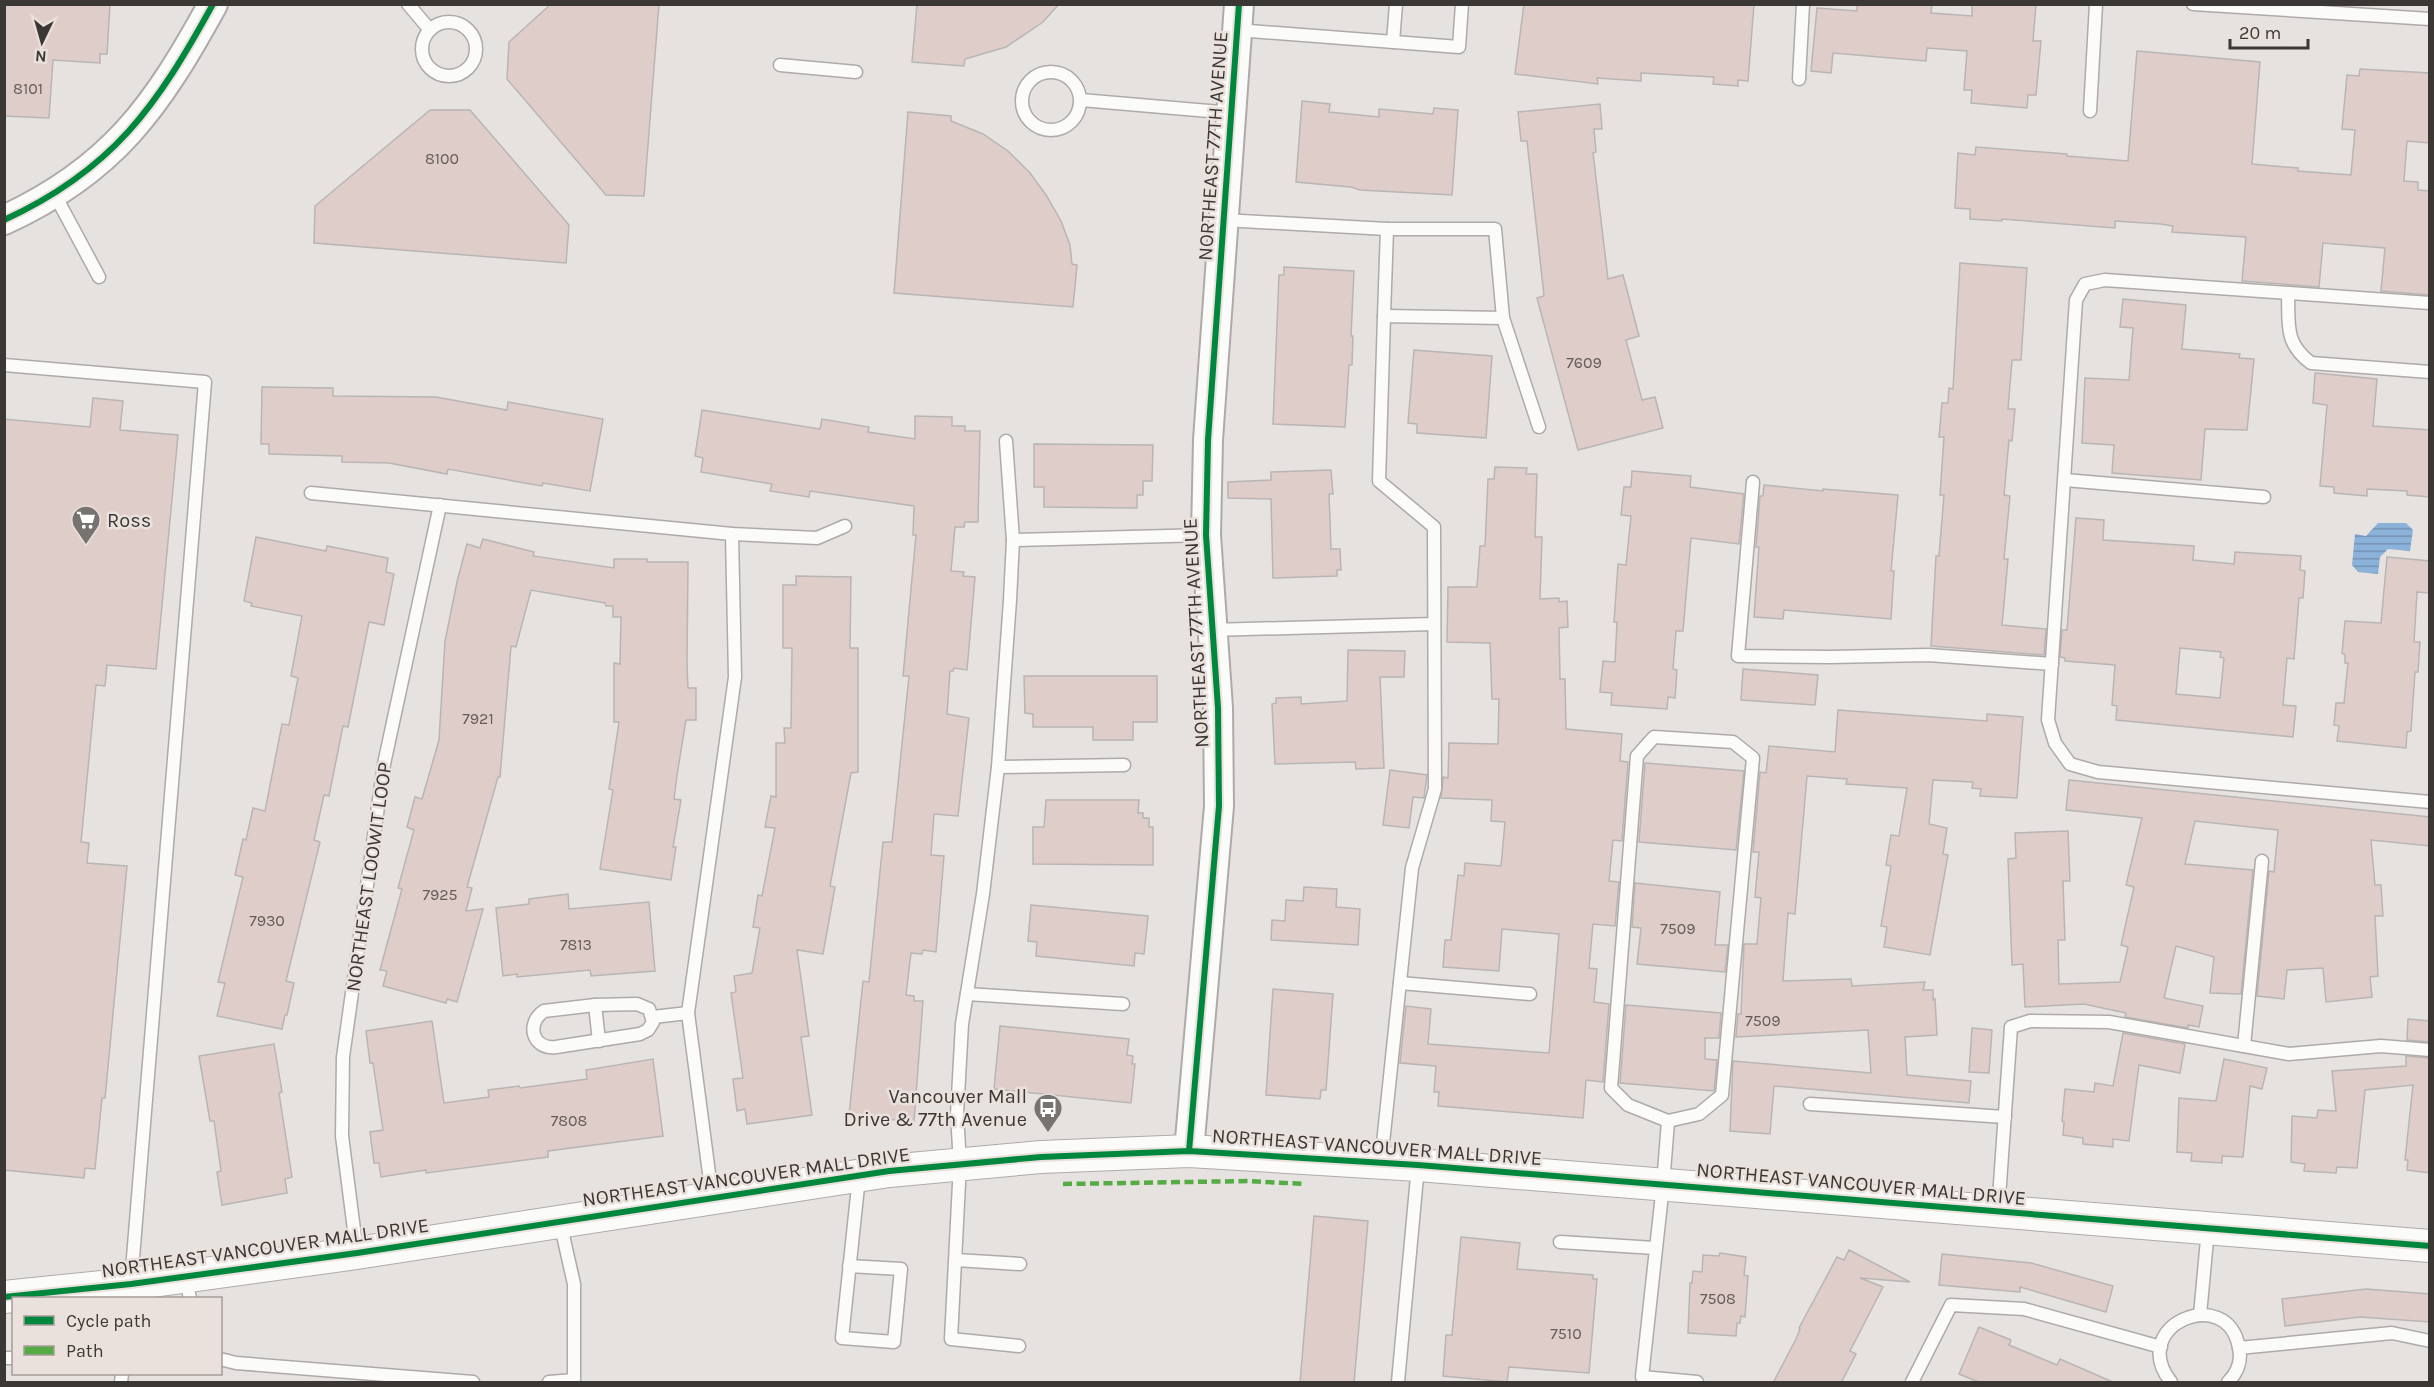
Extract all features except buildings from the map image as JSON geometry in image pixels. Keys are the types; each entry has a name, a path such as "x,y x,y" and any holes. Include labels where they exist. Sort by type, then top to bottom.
{"main road":[{"name":"NORTHEAST VANCOUVER MALL DRIVE","path":"4,1297 188,1288 357,1253 860,1176 1041,1157 1189,1151 1418,1165 2430,1246"}],"street":[{"path":"4,220 55,195 116,147 151,106 180,64 213,4"},
{"name":"NORTHEAST 77TH AVENUE","path":"1189,1151 1219,806 1218,708 1206,535 1208,440 1238,17"}],"lane":[{"path":"408,4 430,30"},
{"path":"1393,42 1396,4"},
{"path":"1238,17 1393,42 1459,47 1462,4"},
{"path":"1798,79 1803,4"},
{"path":"2090,111 2096,4"},
{"path":"2193,4 2377,10 2430,19"},
{"path":"449,22 468,29 474,38 476,47 474,61 468,69 450,76 439,75 431,69 422,51 424,38 430,30 439,24 449,22"},
{"path":"780,65 856,72"},
{"path":"1053,71 1068,76 1077,87 1081,100 1075,118 1064,128 1048,130 1032,124 1024,115 1021,97 1026,83 1038,74 1053,71"},
{"path":"1081,100 1232,113"},
{"path":"55,195 99,278"},
{"path":"1224,220 1387,229 1495,229 1503,318 1539,427"},
{"path":"1381,1163 1412,868 1435,789 1434,527 1379,481 1387,229"},
{"path":"2430,303 2105,280 2085,284 2076,300 2048,720 2055,743 2070,764 2098,772 2430,802"},
{"path":"2288,293 2289,337 2298,354 2312,363 2430,372"},
{"path":"1384,316 1503,318"},
{"path":"4,364 206,382 130,1291"},
{"path":"1006,441 1013,540 998,767 983,894 962,1024 957,1114 960,1164 951,1339 1019,1346"},
{"path":"2065,480 2264,496"},
{"path":"1754,482 1738,656 1928,655 2052,664"},
{"path":"311,493 732,534 817,538 845,526"},
{"name":"NORTHEAST LOOWIT LOOP","path":"357,1253 342,1136 342,1057 384,764 440,506"},
{"path":"712,1198 688,1013 735,677 732,534"},
{"path":"1013,540 1206,535"},
{"path":"1211,630 1434,624"},
{"path":"1654,737 1733,742 1753,758 1722,1095 1699,1114 1668,1121 1628,1105 1611,1088 1637,756 1654,737"},
{"path":"998,767 1124,765"},
{"path":"2244,1046 2262,861"},
{"path":"1400,983 1530,994"},
{"path":"967,993 1123,1004"},
{"path":"595,1005 599,1041"},
{"path":"595,1005 641,1005 649,1009 653,1017 651,1026 645,1032 599,1041 550,1048 538,1043 533,1032 535,1019 544,1011 595,1005"},
{"path":"653,1017 688,1013"},
{"path":"1998,1212 2012,1027 2030,1021 2109,1022 2289,1054 2382,1046 2430,1050"},
{"path":"1810,1104 2005,1117"},
{"path":"1668,1121 1642,1377 1697,1383"},
{"path":"1398,1383 1418,1165"},
{"path":"849,1266 901,1269 894,1342 842,1338 849,1266 860,1176"},
{"path":"549,1383 574,1381 574,1284 559,1221"},
{"path":"2200,1315 2208,1228"},
{"path":"1560,1242 1655,1248"},
{"path":"956,1260 1020,1264"},
{"path":"1912,1383 1950,1305 2024,1309 2161,1347"},
{"path":"2171,1383 2161,1364 2161,1347 2165,1335 2175,1323 2188,1316 2200,1315 2213,1317 2226,1324 2235,1336 2239,1348 2239,1365 2228,1383"},
{"path":"2239,1348 2392,1333 2430,1341"},
{"path":"222,1360 236,1363 473,1383"}],"water":[{"path":"2378,523 2406,523 2413,530 2410,551 2388,549 2380,557 2378,574 2358,572 2352,565 2355,534 2366,536"}],"marked path":[{"path":"1063,1184 1249,1181 1304,1184"}],"cycle path":[{"path":"4,220 42,201 75,180 128,132 172,74 213,4"},
{"path":"1189,1151 1219,806 1218,708 1206,535 1208,440 1239,4"},
{"path":"4,1297 131,1284 357,1253 889,1171 1041,1157 1189,1151 1418,1165 2430,1246"}],"place":[{"name":"Ross","path":"86,546"},
{"name":"Vancouver Mall Drive & 77th Avenue","path":"1048,1134"}]}
